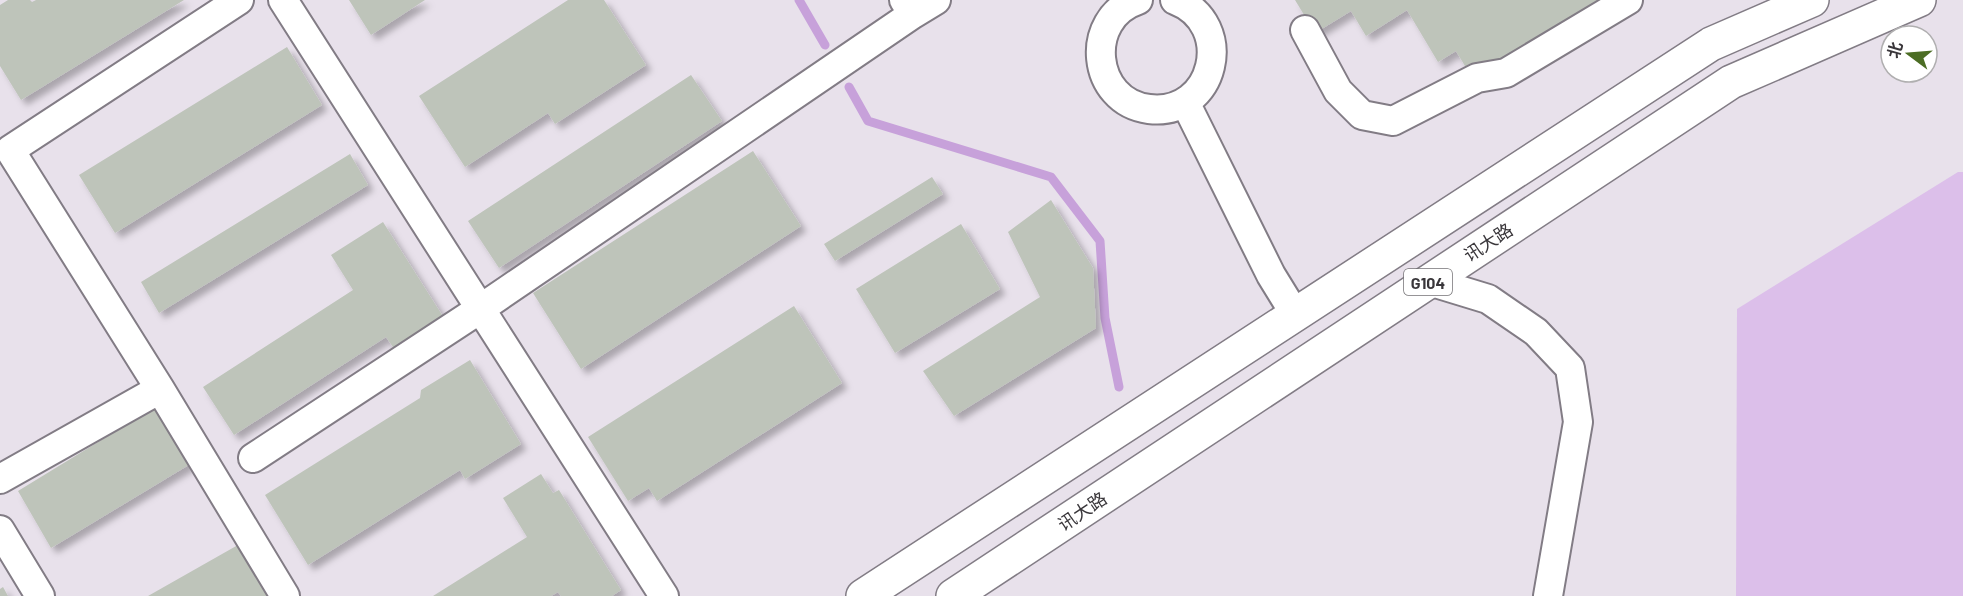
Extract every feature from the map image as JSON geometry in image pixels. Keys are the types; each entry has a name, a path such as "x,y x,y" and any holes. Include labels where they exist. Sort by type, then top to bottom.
{"highway":[{"name":"G104","path":"863,596 1711,44 1812,0"},
{"name":"讯大路","path":"953,596 1731,82 1919,0"}],"street":[{"path":"239,0 10,150 160,389 285,596"},
{"path":"283,0 664,596"},
{"path":"1128,2 1106,27 1101,45 1101,63 1106,79 1117,94 1131,104 1149,109 1167,109 1185,102 1200,89 1210,72 1213,53 1209,34 1200,17 1185,4 1175,0"},
{"path":"1305,30 1338,91 1362,115 1393,121 1477,78 1506,73 1628,0"},
{"path":"253,458 480,309 918,5"},
{"path":"1185,102 1271,275 1295,314"},
{"path":"1429,281 1488,300 1536,332 1570,368 1578,422 1548,596"},
{"path":"0,479 160,389"},
{"path":"0,530 40,596"}],"shaded area":[{"path":"1958,172 1963,172 1963,596 1736,596 1737,309"}],"building":[{"path":"8,0 30,0 32,2 36,0 184,0 21,100 0,66 0,5"},
{"path":"349,0 425,0 371,35"},
{"path":"568,0 604,0 646,65 555,124 548,113 465,167 419,96"},
{"path":"1295,0 1606,0 1490,71 1484,61 1468,71 1456,51 1438,62 1407,10 1366,36 1351,11 1315,33"},
{"path":"287,47 322,105 115,233 79,175"},
{"path":"691,75 722,121 499,268 468,221"},
{"path":"753,151 801,226 581,369 533,293"},
{"path":"350,154 368,185 159,313 141,282"},
{"path":"932,177 943,194 835,261 824,244"},
{"path":"1051,200 1093,268 1096,328 954,416 923,371 1040,297 1008,232"},
{"path":"383,222 444,318 395,350 386,337 234,435 203,387 353,290 331,255"},
{"path":"961,224 1000,289 895,353 856,289"},
{"path":"794,306 842,383 657,501 649,488 628,501 588,437"},
{"path":"470,360 521,444 465,479 460,470 308,565 265,495 420,398 421,390"},
{"path":"157,406 192,463 51,548 18,491"},
{"path":"541,474 553,493 559,490 621,590 612,596 561,596 558,592 551,596 433,596 527,537 503,498"},
{"path":"245,541 275,596 148,596"},
{"path":"3,587 8,596 0,596 0,589"}],"waterway":[{"path":"799,0 825,45"},
{"path":"849,87 868,121 1051,177 1100,241 1105,318 1119,387"}]}
